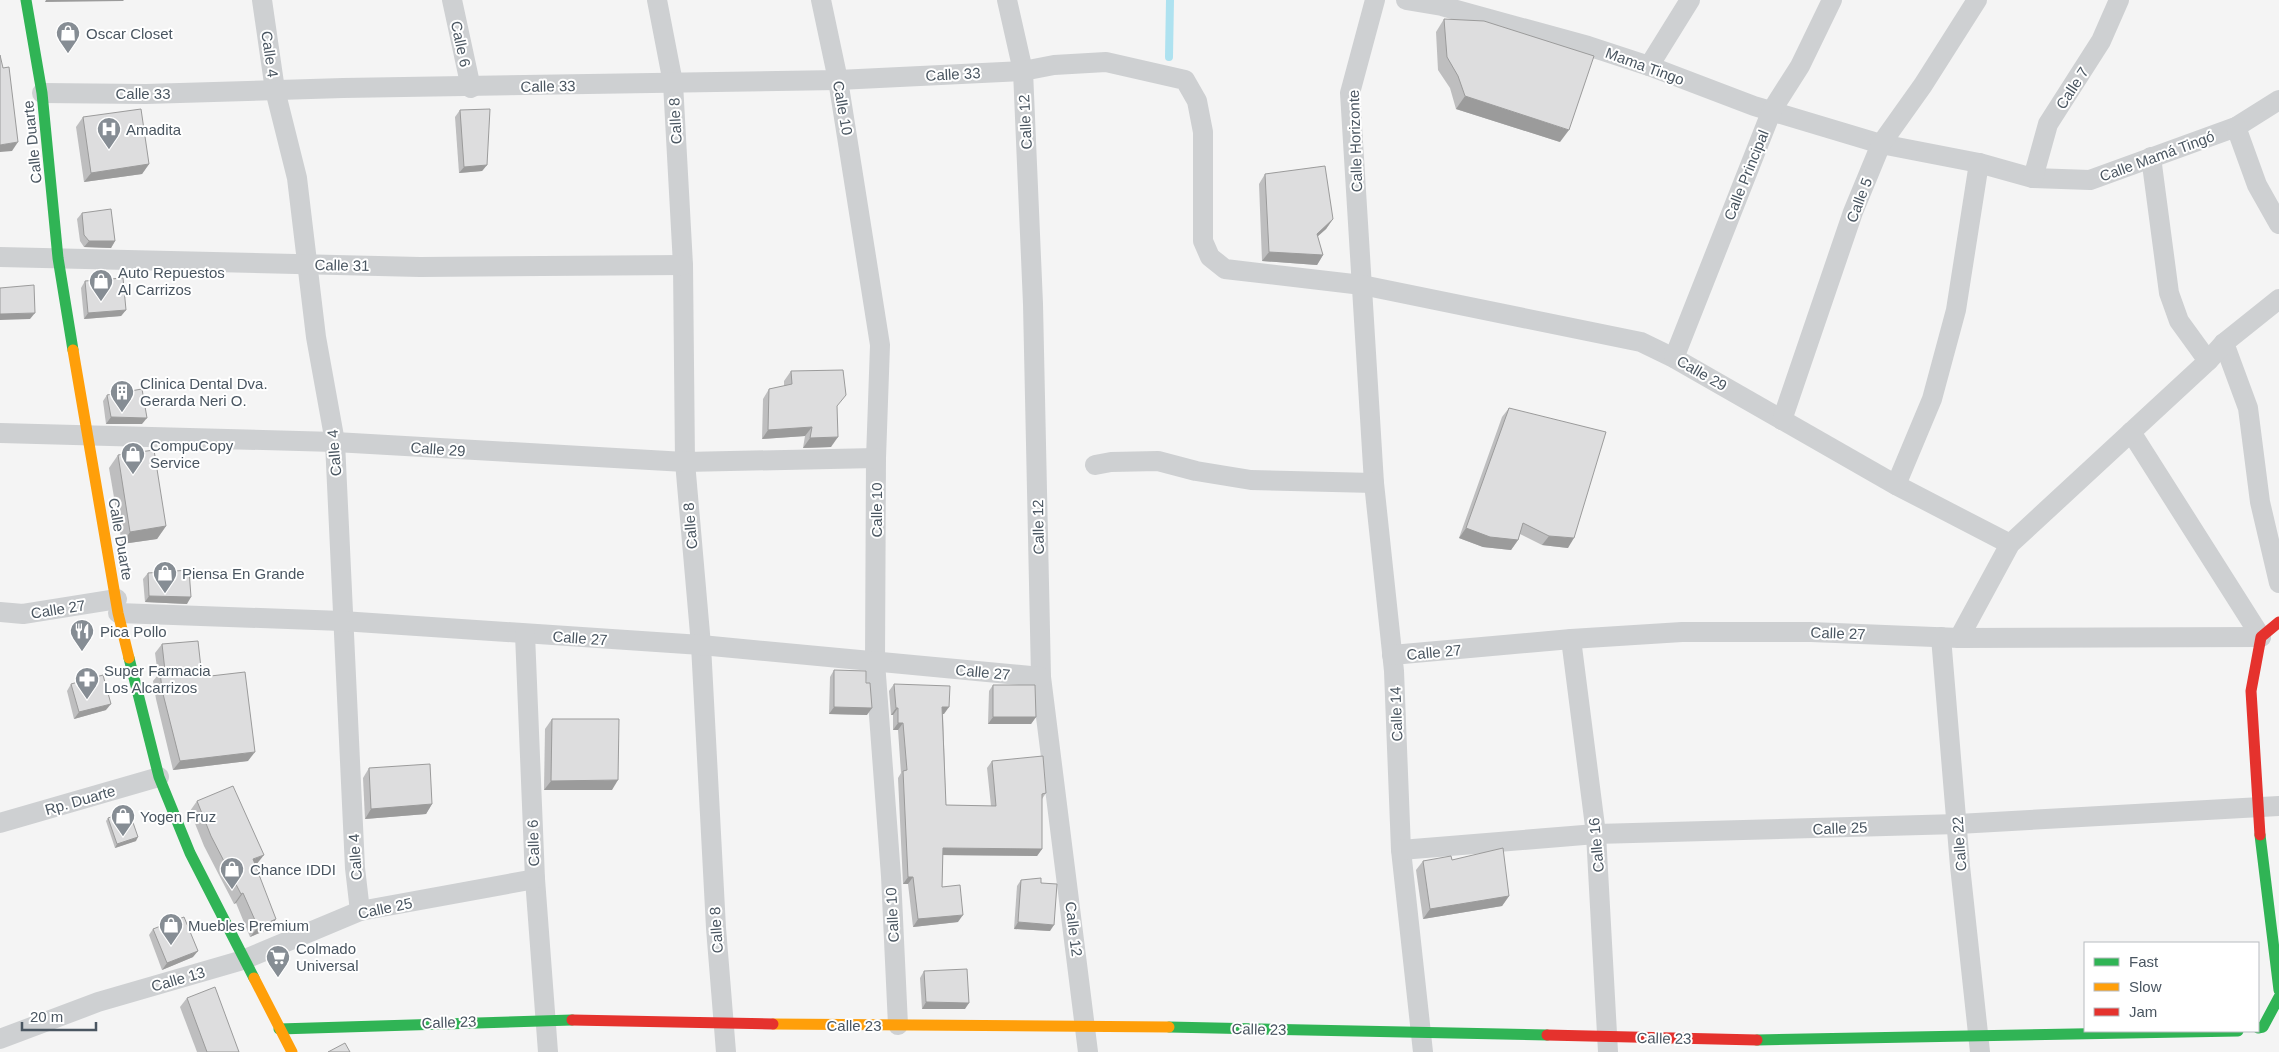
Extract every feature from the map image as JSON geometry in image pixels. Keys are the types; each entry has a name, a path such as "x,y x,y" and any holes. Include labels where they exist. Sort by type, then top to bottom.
{"street":[{"name":"Calle Duarte","path":"26,0 42,93 58,258 86,434 117,606 159,777 190,853 243,960 292,1052"},
{"name":"Calle 4","path":"262,0 275,90 297,178 306,265 322,375 335,442 355,868 360,912"},
{"name":"Calle 6","path":"452,0 471,88"},
{"name":"Calle 8","path":"658,0 673,83 683,266 685,462 701,645 716,928 726,1052"},
{"name":"Calle 10","path":"821,0 838,80 880,345 876,458 875,662 891,876 898,1025"},
{"name":"Calle 12","path":"1007,0 1022,70 1033,304 1041,677 1088,1052"},
{"name":"Calle Horizonte","path":"1362,285 1350,93 1375,0"},
{"name":"Mama Tingo","path":"1406,0 1451,8 1588,46 1649,66 1754,106 1881,144"},
{"path":"1649,66 1690,0"},
{"name":"Calle Principal","path":"1674,358 1772,110 1800,66 1832,0"},
{"name":"Calle 5","path":"1782,420 1854,212 1881,144 1923,85 1977,0"},
{"name":"Calle 7","path":"2033,178 2048,124 2102,42 2119,0"},
{"name":"Calle 29","path":"1054,65 1106,62 1185,80 1197,102 1203,132 1203,241 1210,256 1225,268 1362,285 1641,342 1674,358 1896,485 2010,544"},
{"name":"Calle 33","path":"42,93 146,94 838,80 1022,70 1054,65"},
{"name":"Calle Mamá Tingó","path":"1881,144 1979,163 2033,178 2090,180 2236,127 2279,100"},
{"path":"2236,127 2257,185 2279,224"},
{"path":"2151,157 2169,294 2179,320 2208,361"},
{"path":"1896,485 1932,399 1956,310 1979,163"},
{"name":"Calle 31","path":"0,256 420,267 683,266"},
{"name":"Calle 14","path":"1362,285 1374,483 1392,655 1401,850 1422,1042"},
{"path":"1950,637 2010,544 2208,361 2224,343 2279,299"},
{"path":"2224,343 2248,408 2260,502 2279,583"},
{"path":"2131,432 2261,637"},
{"name":"Calle 29","path":"0,433 335,442 685,462 876,458"},
{"path":"1095,465 1111,462 1158,461 1196,471 1251,480 1374,483"},
{"name":"Calle 27","path":"0,612 23,614 117,606 188,614 342,621 701,645 1041,677"},
{"path":"2279,622 2261,637 2251,692 2257,807 2279,990"},
{"name":"Calle 27","path":"1392,655 1571,639 1682,632 1810,632 1950,637 2261,637"},
{"name":"Calle 6","path":"524,634 534,879 548,1052"},
{"name":"Calle 22","path":"1950,637 1960,866 1979,1044"},
{"name":"Calle 16","path":"1571,639 1596,834 1608,1044"},
{"name":"Rp. Duarte","path":"0,823 159,777"},
{"name":"Calle 25","path":"1401,850 1596,834 1958,824 2279,806"},
{"name":"Calle 25","path":"243,960 360,912 534,879"},
{"name":"Calle 13","path":"0,1038 98,1002 243,960"},
{"path":"2267,1028 2279,997"},
{"name":"Calle 23","path":"279,1029 545,1019 725,1024 1086,1025 1422,1042 1794,1046 1979,1044 2218,1032"}],"building":[{"path":"1444,19 1484,21 1594,56 1569,130 1465,96 1458,76 1447,57"},
{"path":"0,55 3,68 9,67 18,142 0,145"},
{"name":"Amadita","path":"141,109 149,164 91,173 83,117"},
{"path":"490,109 487,165 464,167 460,110"},
{"path":"1325,166 1333,219 1317,234 1323,255 1269,252 1265,174"},
{"path":"111,209 115,241 89,241 84,235 82,213"},
{"name":"Auto Repuestos Al Carrizos","path":"123,278 126,310 88,313 85,281"},
{"path":"34,285 35,313 0,314 0,288"},
{"path":"843,370 846,395 837,406 838,437 810,438 812,427 768,430 769,389 792,384 791,371"},
{"path":"142,389 147,418 111,417 107,395"},
{"path":"1509,408 1606,432 1574,538 1549,536 1523,523 1518,540 1490,537 1466,528"},
{"path":"154,450 166,526 130,532 118,455"},
{"path":"189,570 191,597 149,596 148,573"},
{"path":"198,641 202,677 245,672 255,752 180,761 162,690 160,671 165,671 162,644"},
{"path":"834,670 866,671 866,683 870,683 872,708 834,707"},
{"name":"Super Farmacia Los Alcarrizos","path":"103,675 111,704 79,712 71,684"},
{"path":"894,684 950,686 949,707 942,707 946,805 996,806 992,761 1043,756 1046,793 1042,794 1042,849 943,848 942,887 960,885 963,915 918,919 913,877 908,877 903,771 907,770 903,723 898,723 898,708 896,708"},
{"path":"993,685 1035,685 1036,717 993,717"},
{"path":"552,719 619,719 618,780 551,781"},
{"path":"430,764 432,804 371,809 369,768"},
{"path":"233,786 264,855 253,859 276,919 258,927 243,893 241,894 211,836 197,801"},
{"path":"129,811 138,837 117,844 108,818"},
{"path":"1503,848 1509,896 1430,909 1423,861 1451,856 1452,860"},
{"path":"1041,878 1041,883 1057,884 1054,925 1018,922 1021,880"},
{"name":"Muebles Premium","path":"184,917 198,951 167,963 153,929"},
{"path":"967,969 969,1003 926,1002 924,971"},
{"path":"215,987 239,1052 207,1052 187,998"},
{"path":"345,1043 350,1052 328,1052"}],"waterway":[{"path":"1169,57 1170,0"}],"traffic: fast":[{"path":"26,0 42,93 58,258 73,350"},
{"path":"129,658 159,777 190,853 254,978"},
{"path":"2260,835 2279,990"},
{"path":"2259,1028 2263,1027 2279,997"},
{"path":"279,1029 572,1020"},
{"path":"1169,1027 1547,1035"},
{"path":"1757,1040 2185,1032"}],"traffic: slow":[{"path":"73,350 118,613 129,658"},
{"path":"254,978 292,1052"},
{"path":"773,1024 1169,1027"}],"traffic: jam":[{"path":"2260,835 2251,691 2261,637 2279,622"},
{"path":"572,1020 773,1024"},
{"path":"1547,1035 1757,1040"}],"place":[{"name":"Oscar Closet","path":"68,54"},
{"name":"Amadita","path":"109,150"},
{"name":"Auto Repuestos Al Carrizos","path":"101,302"},
{"name":"Clinica Dental Dva. Gerarda Neri O.","path":"122,413"},
{"name":"CompuCopy Service","path":"133,475"},
{"name":"Piensa En Grande","path":"165,594"},
{"name":"Pica Pollo","path":"82,652"},
{"name":"Super Farmacia Los Alcarrizos","path":"87,700"},
{"name":"Yogen Fruz","path":"123,837"},
{"name":"Chance IDDI","path":"232,890"},
{"name":"Muebles Premium","path":"171,946"},
{"name":"Colmado Universal","path":"278,978"}]}
